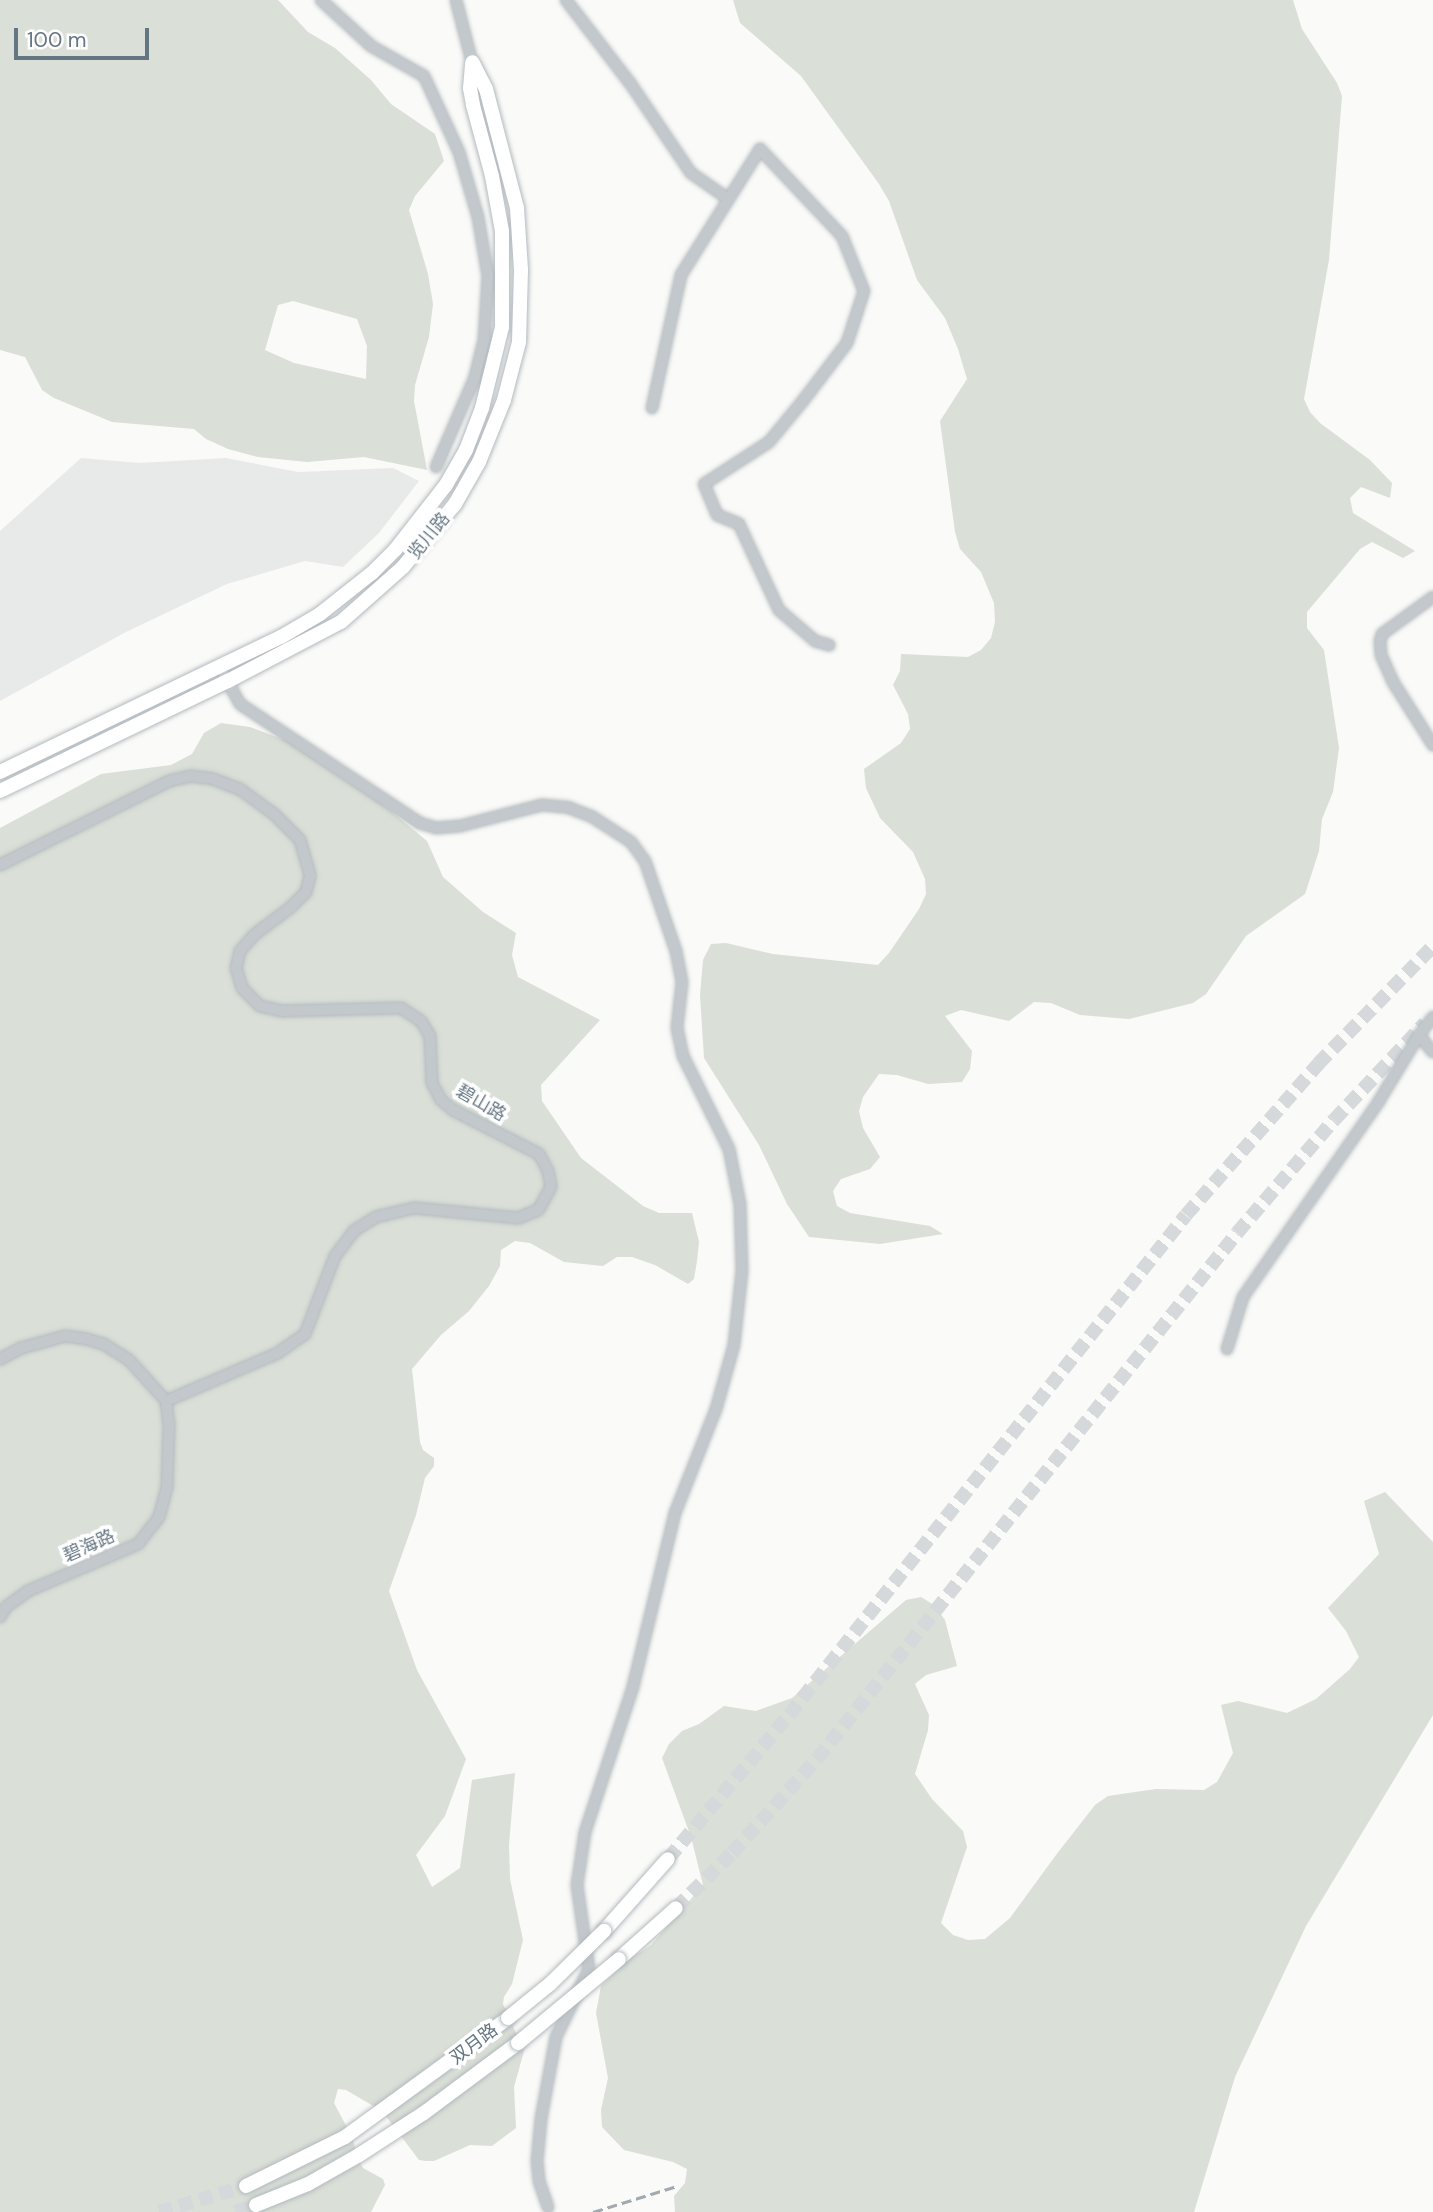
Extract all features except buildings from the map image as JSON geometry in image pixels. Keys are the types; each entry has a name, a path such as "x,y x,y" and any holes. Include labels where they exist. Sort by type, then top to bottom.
{"street":[{"path":"321,0 365,42 424,76 459,152 478,217 488,276 484,340 475,377 436,467"},
{"name":"览川路","path":"0,791 228,681 341,622 373,597 403,567 464,489 479,462 504,400 519,342 521,270 517,208 486,89 472,62 456,0"},
{"path":"566,0 630,83 691,173 727,198"},
{"name":"览川路","path":"0,772 281,637 348,593 395,550 449,480 466,450 482,408 502,327 502,231 492,176 473,105 470,88 472,62"},
{"path":"652,408 681,275 760,149 842,236 864,291 848,343 769,442 704,484 717,515 739,524 779,610 814,641 829,645"},
{"path":"449,480 464,489"},
{"path":"1433,597 1381,634 1380,641 1381,655 1393,682 1433,745"},
{"path":"219,666 240,704 420,823 436,828 460,825 542,804 568,807 592,816 631,842 645,861 676,951 682,982 677,1028 683,1056 729,1149 738,1190 742,1271 734,1345 716,1409 675,1513 634,1687 585,1832 579,1863 577,1885 589,1969 556,2038 541,2119 537,2161 548,2207"},
{"name":"碧山路","path":"0,865 170,781 190,776 214,779 241,790 273,813 300,840 310,876 306,891 291,908 254,935 240,951 236,968 242,988 260,1006 282,1011 401,1008 421,1021 430,1036 432,1083 441,1100 453,1110 539,1154 548,1171 551,1187 547,1199 538,1210 518,1218 414,1208 376,1217 354,1231 335,1256 305,1334 278,1353 166,1401"},
{"path":"1227,1349 1243,1297 1380,1101 1419,1035 1433,1017"},
{"path":"1419,1035 1433,1052"},
{"path":"0,1359 21,1349 65,1336 87,1339 129,1360 166,1401"},
{"name":"碧海路","path":"0,1617 6,1606 28,1591 138,1544 159,1517 167,1487 166,1401"},
{"name":"双月路","path":"246,2186 345,2137 508,2018 550,1984 604,1931 668,1858"},
{"name":"双月路","path":"256,2205 308,2184 424,2113 518,2043 620,1959 676,1908"}],"shaded area":[{"path":"0,0 278,0 308,32 335,48 371,80 391,104 435,134 444,161 415,196 409,210 428,274 433,304 429,337 415,385 414,401 427,470 364,457 307,462 258,457 228,449 206,439 194,429 112,422 54,398 42,390 25,357 0,350","holes":["293,301 357,319 367,346 366,379 294,363 265,350 278,305"]},
{"path":"733,0 1293,0 1302,29 1337,83 1342,96 1329,260 1304,399 1310,412 1320,423 1370,460 1392,483 1390,498 1361,487 1350,498 1353,513 1415,551 1403,558 1372,542 1360,549 1307,612 1307,628 1324,650 1339,748 1333,792 1322,819 1319,851 1305,894 1246,936 1206,994 1193,1003 1129,1019 1080,1015 1051,1003 1034,1002 1009,1021 961,1010 945,1016 972,1051 970,1069 962,1082 928,1084 897,1075 879,1074 863,1097 859,1111 863,1128 880,1157 870,1169 841,1179 833,1191 837,1206 850,1213 930,1226 943,1234 880,1244 809,1237 787,1204 759,1145 704,1058 700,995 703,960 711,944 726,943 773,954 878,965 889,953 919,909 926,894 925,879 913,852 880,818 866,788 864,769 901,743 910,729 908,714 893,685 900,671 901,654 968,657 981,650 991,638 995,622 994,603 981,572 960,549 955,532 940,421 967,379 945,318 917,280 889,201 879,184 801,76 740,23"},
{"path":"81,458 140,463 226,458 298,472 393,468 419,481 379,533 343,567 305,561 227,584 126,632 0,701 0,531"},
{"path":"221,723 250,727 290,742 363,788 427,841 443,877 483,912 516,933 512,955 518,977 600,1020 541,1085 542,1101 581,1158 643,1206 659,1213 692,1213 699,1242 697,1261 694,1279 688,1284 655,1265 632,1257 617,1257 603,1266 564,1262 530,1243 515,1241 501,1250 500,1266 489,1286 469,1311 441,1335 412,1369 420,1442 423,1450 434,1458 434,1466 425,1478 416,1515 389,1591 417,1670 466,1759 445,1816 416,1855 432,1887 460,1868 472,1780 515,1773 509,1845 510,1879 523,1940 512,1984 503,2004 524,2051 514,2087 516,2128 492,2146 470,2145 434,2161 419,2160 382,2111 346,2090 338,2089 334,2103 352,2137 359,2161 363,2168 383,2179 385,2185 371,2212 0,2212 0,828 101,774 171,765 192,754 204,733"},
{"path":"1385,1492 1433,1542 1433,1715 1306,1926 1235,2077 1194,2212 675,2212 674,2196 685,2183 687,2169 673,2162 624,2150 602,2127 601,2110 608,2078 596,2013 601,1986 625,1962 651,1945 703,1885 691,1837 662,1758 669,1744 682,1731 699,1724 724,1706 756,1711 792,1698 906,1600 921,1597 934,1605 945,1620 957,1666 926,1675 915,1684 929,1715 928,1730 915,1774 932,1799 963,1831 967,1847 941,1923 953,1935 968,1940 985,1939 1010,1918 1095,1805 1108,1796 1156,1789 1204,1790 1217,1782 1233,1753 1221,1705 1238,1701 1287,1713 1316,1699 1350,1669 1359,1657 1346,1631 1328,1608 1379,1554 1364,1501"}],"tunnel":[{"path":"668,1859 789,1715 1186,1215 1318,1064 1433,946"},
{"path":"676,1908 732,1853 817,1759 1237,1233 1334,1120 1425,1023"},
{"path":"159,2212 246,2186"},
{"path":"235,2212 256,2205"}],"railway":[{"path":"593,2212 677,2186"}]}
